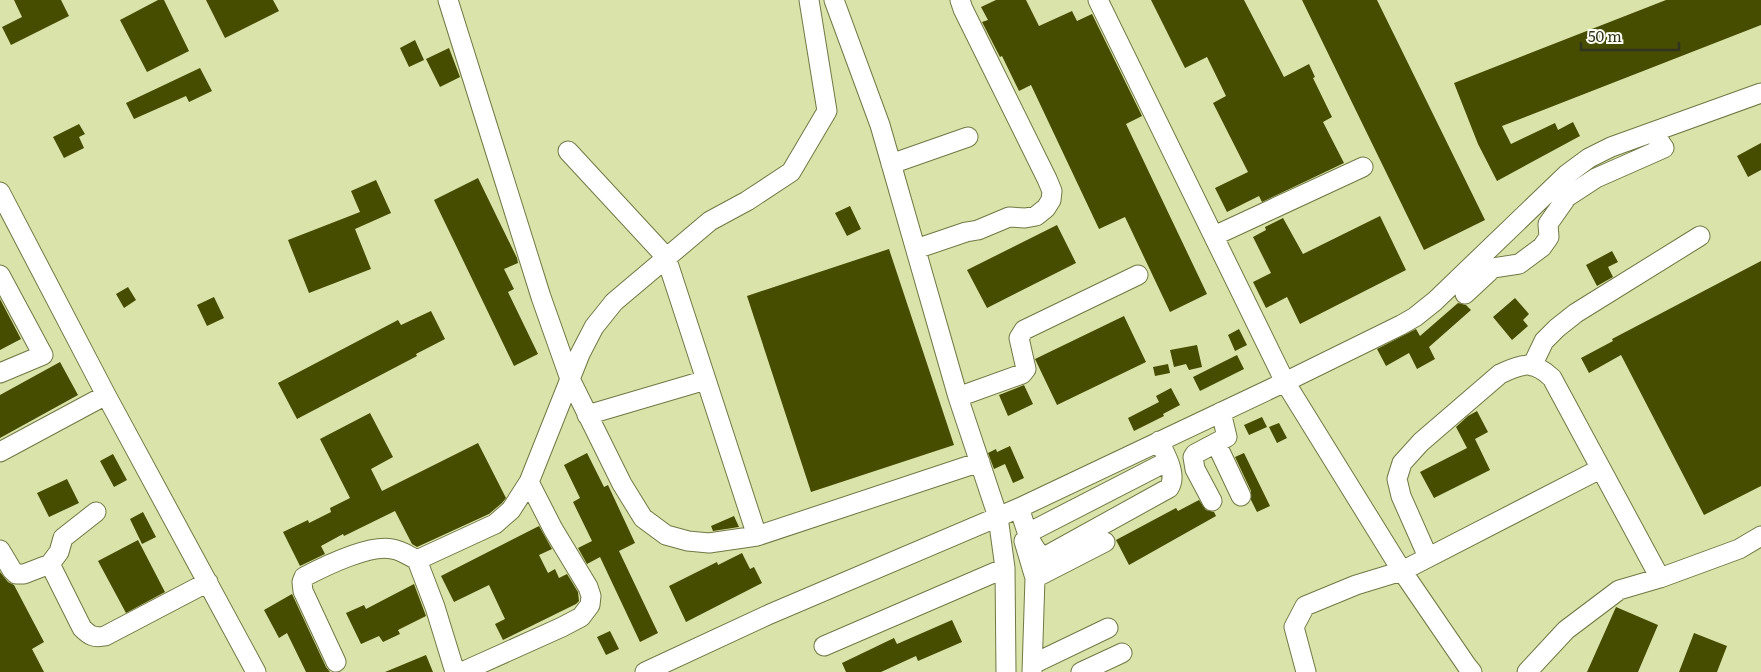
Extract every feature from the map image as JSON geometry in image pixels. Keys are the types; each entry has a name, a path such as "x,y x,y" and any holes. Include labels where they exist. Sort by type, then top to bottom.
{"lane":[{"path":"448,0 541,297 570,379 622,484 643,518 666,535 688,541 709,543 757,536 980,462"},
{"path":"417,560 496,524 511,510 529,482 580,354 594,327 614,302 710,221 746,201 791,172 827,111 809,0"},
{"path":"834,0 880,125 958,397 980,462 1011,511 1028,533 1038,552 1044,557 1166,492 1172,484 1172,476 1159,441"},
{"path":"916,249 966,232 978,230 1009,217 1025,218 1036,216 1046,208 1051,200 1052,191 1047,179 963,10 960,0"},
{"path":"1098,0 1285,382 1402,571 1472,672"},
{"path":"644,672 770,614 1011,511 1285,382 1415,317 1435,301 1566,175 1596,154 1761,93"},
{"path":"1465,294 1493,268 1519,264 1542,247 1550,237 1548,224 1566,197 1596,178 1664,148 1653,132"},
{"path":"891,164 968,137"},
{"path":"568,152 666,257 757,536"},
{"path":"1214,236 1363,167"},
{"path":"0,192 106,395 256,672"},
{"path":"1532,366 1544,341 1576,313 1700,236"},
{"path":"0,275 43,355 0,373"},
{"path":"958,397 1022,374 1026,369 1018,338 1024,330 1138,275"},
{"path":"1428,558 1401,496 1397,479 1402,463 1420,442 1500,374 1515,366 1527,364 1538,367 1552,378 1660,578"},
{"path":"588,415 706,380"},
{"path":"0,452 106,395"},
{"path":"1212,501 1195,469 1193,457 1195,454 1227,437 1221,412"},
{"path":"1216,443 1241,496"},
{"path":"1028,533 1168,461"},
{"path":"1306,672 1294,627 1305,606 1356,585 1402,571 1600,469"},
{"path":"462,672 562,627 581,616 590,606 591,596 588,587 553,529 529,482"},
{"path":"1003,668 1005,568 1011,511"},
{"path":"1011,511 1035,578 1032,668 1108,628"},
{"path":"0,550 12,570 19,574 50,564 59,552 63,538 96,512"},
{"path":"1527,672 1566,630 1619,590 1660,578 1740,549 1761,536"},
{"path":"1035,578 1106,542"},
{"path":"336,662 303,591 302,582 304,577 345,559 378,548 397,550 417,560 435,607 455,672"},
{"path":"50,564 82,628 89,636 96,638 105,636 208,582"},
{"path":"824,646 1005,568"},
{"path":"1082,672 1122,653"}],"building":[{"path":"14,0 61,0 69,16 11,45 2,27 22,17"},
{"path":"158,0 164,0 189,51 147,72 120,20"},
{"path":"206,0 273,0 279,11 225,38"},
{"path":"996,0 1026,0 1039,26 1072,11 1077,21 1092,14 1142,116 1126,124 1207,294 1170,312 1125,217 1099,229 1031,85 1019,91 1002,56 1000,57 982,22 988,20 981,7"},
{"path":"1151,0 1244,0 1284,77 1309,64 1315,77 1313,78 1332,117 1323,122 1344,163 1262,202 1259,196 1227,212 1215,188 1248,172 1213,103 1226,96 1207,57 1185,68"},
{"path":"1302,0 1377,0 1485,220 1424,250"},
{"path":"1666,0 1761,0 1761,25 1502,126 1511,144 1555,123 1558,130 1573,122 1580,136 1497,181 1478,144 1454,83"},
{"path":"415,40 424,60 409,67 400,48"},
{"path":"449,48 460,77 440,87 426,59"},
{"path":"200,68 212,91 189,102 186,96 134,119 126,103"},
{"path":"79,124 85,134 79,137 84,148 64,158 53,137"},
{"path":"1761,143 1761,170 1748,177 1737,156"},
{"path":"478,178 517,258 518,263 504,269 514,289 508,292 538,354 514,366 434,200"},
{"path":"376,180 391,213 355,229 371,269 309,293 288,240 360,212 351,191"},
{"path":"850,206 861,229 847,236 835,213"},
{"path":"1380,216 1406,270 1300,324 1287,297 1266,308 1253,282 1271,273 1253,237 1266,230 1265,227 1283,218 1303,254"},
{"path":"1057,225 1076,263 987,308 967,270"},
{"path":"889,249 954,445 811,492 747,296"},
{"path":"1612,251 1618,262 1608,267 1613,277 1597,286 1586,265"},
{"path":"1761,261 1761,486 1704,515 1621,355 1589,373 1581,358 1613,341 1612,339"},
{"path":"128,287 136,300 124,308 116,294"},
{"path":"214,297 224,318 207,326 197,305"},
{"path":"1515,298 1529,314 1523,320 1528,326 1512,340 1493,317"},
{"path":"0,299 21,339 0,350"},
{"path":"1458,303 1466,305 1471,310 1429,347 1435,359 1417,369 1409,353 1386,366 1377,349 1416,329 1420,336"},
{"path":"431,311 445,339 416,354 417,356 297,419 278,383 398,320 401,325"},
{"path":"1124,316 1146,362 1057,405 1035,359"},
{"path":"1239,329 1247,345 1235,351 1228,335"},
{"path":"1197,345 1202,367 1189,370 1186,364 1174,367 1170,350"},
{"path":"1237,355 1244,369 1200,391 1193,377"},
{"path":"60,362 78,395 0,438 0,395"},
{"path":"1168,364 1170,373 1155,376 1153,367"},
{"path":"1024,385 1033,404 1008,416 999,395"},
{"path":"1171,388 1180,405 1163,414 1164,416 1134,431 1128,418 1159,402 1156,396"},
{"path":"1477,411 1488,432 1475,439 1490,470 1434,498 1420,472 1467,448 1456,427"},
{"path":"370,413 393,457 371,469 382,491 478,443 506,498 489,514 417,547 412,544 395,511 321,546 325,554 300,566 283,532 308,520 309,523 331,512 330,508 350,498 320,439"},
{"path":"1262,417 1267,427 1249,435 1244,425"},
{"path":"1279,423 1287,438 1277,443 1269,427"},
{"path":"1010,446 1024,478 1013,483 1005,464 994,469 988,453 996,449 997,452"},
{"path":"587,453 604,487 608,485 635,543 619,551 658,633 640,642 600,557 587,564 578,548 592,541 573,502 580,498 564,465"},
{"path":"1244,453 1270,506 1257,512 1251,500 1251,491 1235,457"},
{"path":"113,454 127,480 114,487 100,461"},
{"path":"67,479 79,503 49,517 37,493"},
{"path":"1199,500 1206,510 1214,512 1216,516 1129,565 1116,540 1176,508 1178,511"},
{"path":"143,512 156,537 142,544 130,519"},
{"path":"734,516 739,527 713,531 711,526"},
{"path":"539,526 552,549 539,555 548,573 555,569 559,578 567,574 578,592 579,601 503,640 495,624 505,619 489,585 454,602 441,576"},
{"path":"138,540 165,592 126,613 98,561"},
{"path":"742,553 750,569 754,567 762,583 686,622 669,586 717,562 718,565"},
{"path":"0,572 8,582 14,585 44,642 32,649 44,672 0,672"},
{"path":"414,584 426,616 398,630 400,634 383,642 379,636 361,644 346,613 364,605 366,609"},
{"path":"292,594 330,672 306,672 287,633 279,638 264,610"},
{"path":"1616,607 1658,625 1638,672 1587,672"},
{"path":"952,620 962,642 918,661 916,656 881,672 846,672 842,663 894,638 897,644"},
{"path":"610,631 619,649 606,655 597,637"},
{"path":"1694,633 1727,646 1717,672 1679,672"},
{"path":"426,655 433,672 385,672"}]}
